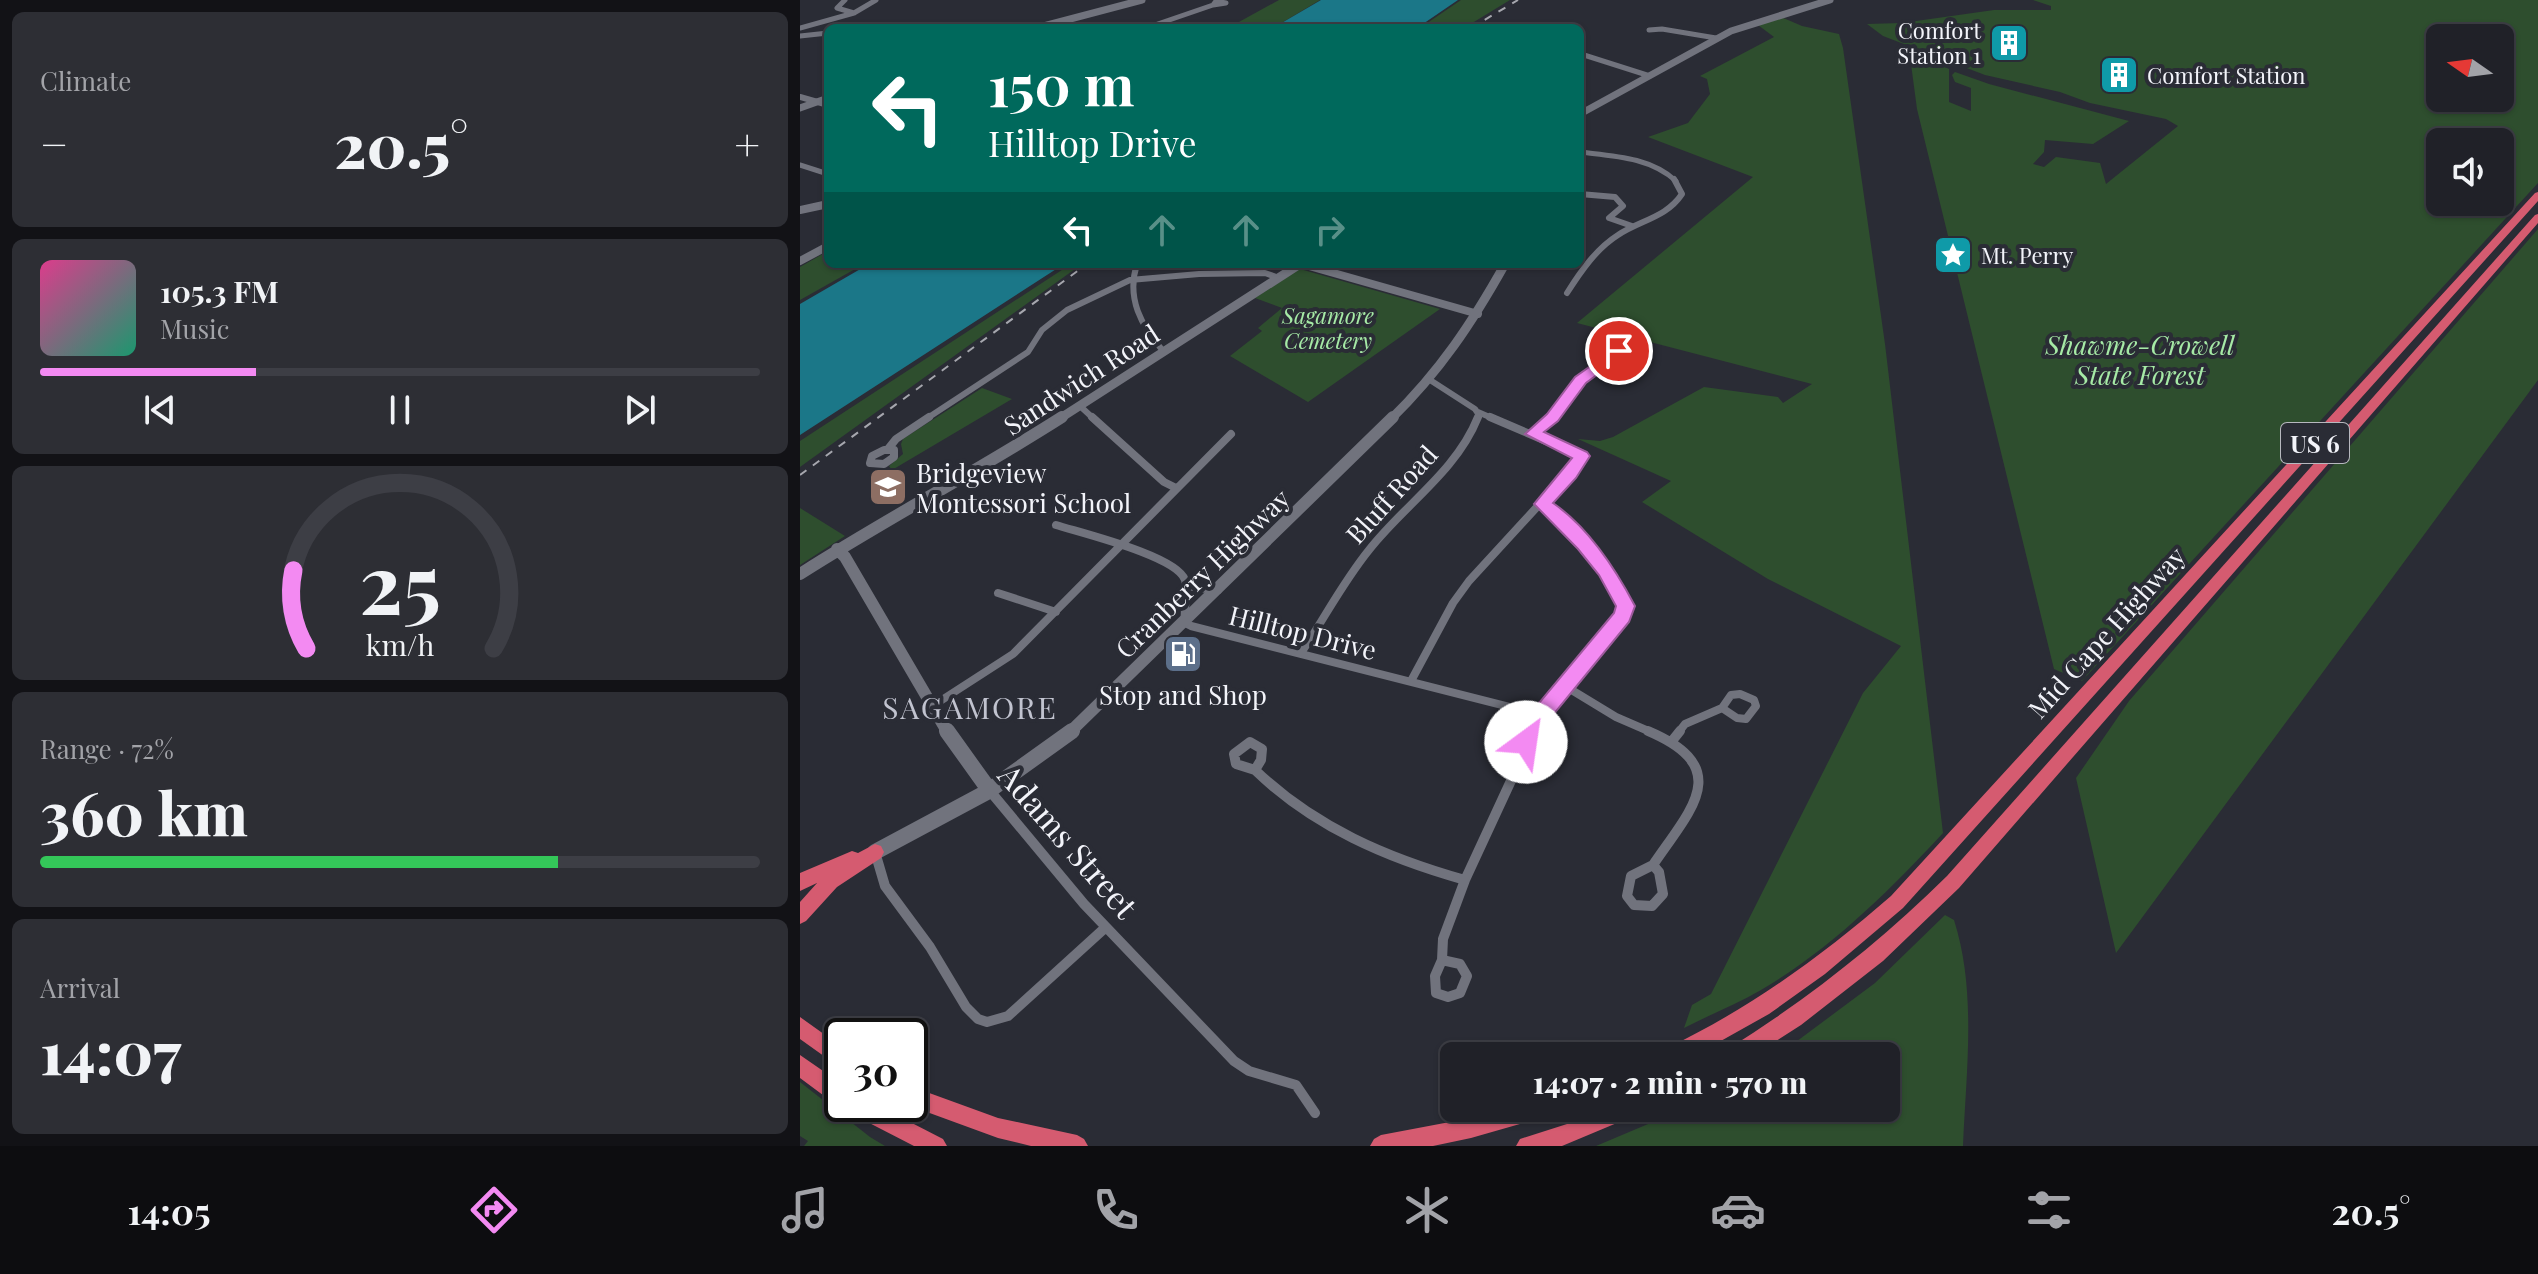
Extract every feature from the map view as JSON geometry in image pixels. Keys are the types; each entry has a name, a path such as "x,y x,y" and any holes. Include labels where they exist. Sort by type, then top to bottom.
{"highway":[{"name":"Mid Cape Highway","path":"1696,1042 1782,993 1843,948 1897,902 2538,195"},
{"name":"Mid Cape Highway","path":"1758,1042 1848,980 1945,890 2538,217"},
{"path":"800,882 875,852"},
{"path":"800,915 831,881 875,852"},
{"path":"802,1026 824,1044"},
{"path":"800,1065 824,1083"},
{"path":"928,1103 998,1128 1077,1146"},
{"path":"889,1122 936,1146"},
{"path":"1381,1146 1492,1122"},
{"path":"1527,1146 1593,1122"},
{"path":"1560,1146 1604,1122"}],"main road":[{"path":"1051,24 1142,0"},
{"path":"1584,112 1716,38 1763,19 1837,0"},
{"path":"800,108 824,99"},
{"path":"1584,119 1600,104"},
{"name":"Sandwich Road","path":"800,574 837,549 980,469 1295,268"},
{"name":"Cranberry Highway","path":"875,852 990,791 1072,731 1430,380 1478,314 1503,268"},
{"name":"Adams Street","path":"837,549 845,557 931,707 975,774 990,791"}],"street":[{"path":"845,0 837,8 855,13"},
{"path":"800,28 855,13 876,0"},
{"path":"1158,24 1213,5"},
{"path":"1662,29 1716,38"},
{"path":"800,36 824,34"},
{"path":"1584,55 1650,76"},
{"path":"800,97 824,103"},
{"path":"1584,153 1650,165 1677,183 1682,194 1678,201 1654,219 1633,226 1590,257 1584,266"},
{"path":"800,165 824,173"},
{"path":"1584,194 1615,197 1623,206 1609,218 1633,226"},
{"path":"800,210 824,205"},
{"path":"800,261 824,248"},
{"path":"1135,268 1130,280 1134,304 1164,352"},
{"path":"1265,273 1266,268"},
{"path":"1315,268 1478,314"},
{"path":"1567,293 1583,268"},
{"path":"888,449 896,439 1028,352 1042,330 1067,310 1130,280 1180,274 1265,273 1279,278"},
{"path":"1533,434 1552,418 1581,380 1610,355"},
{"path":"1411,681 1453,603 1469,581 1570,474 1581,456 1478,412 1430,380"},
{"path":"1080,406 1164,482 1176,488"},
{"name":"Bluff Road","path":"1301,653 1369,549 1468,439 1478,412"},
{"path":"931,707 1005,661 1231,434"},
{"path":"1442,960 1443,939 1465,880 1541,715 1622,616 1625,606 1605,570 1584,544 1560,516 1542,504"},
{"path":"1056,525 1171,564 1180,572 1187,587 1183,612 1185,623"},
{"path":"1187,587 1219,590"},
{"path":"998,593 1056,612"},
{"name":"Hilltop Drive","path":"1185,623 1248,642 1541,715"},
{"path":"1565,686 1595,707 1672,741 1695,763 1700,778 1695,803 1653,865"},
{"path":"1672,741 1685,724 1722,708"},
{"path":"1255,770 1283,797 1314,819 1411,865 1465,880"},
{"name":"Adams Street","path":"990,791 1106,927 1234,1061 1249,1071 1296,1085 1315,1113"},
{"path":"875,852 885,886 930,947 966,1007 984,1021 998,1021 1008,1016 1106,927"}],"green space":[{"path":"1279,0 1320,0 1280,24 1235,24"},
{"path":"1461,0 1510,0 1471,24 1426,24"},
{"name":"Shawme-Crowell State Forest","path":"2033,0 2538,0 2538,183 2514,209 2514,128 2426,128 2426,216 2508,216 2082,681 2054,669 1917,109 1909,49 1949,69 1949,102 1971,111 1971,88 1955,82 1952,75 1955,72 2129,121 2093,144 2045,140 2044,152 2033,164 2044,167 2056,157 2100,163 2106,184 2178,126 2166,119 2090,103 2060,92 1985,75 1883,36 1867,24 1902,23 1994,10 2051,10 2051,6"},
{"path":"1781,17 1802,26 1839,34 1843,48 1885,344 1943,833 1880,898 1835,938 1761,990 1684,1028 1692,1005 1711,994 1863,693 1901,646 1768,579 1642,502 1671,481 1578,439 1600,441 1613,437 1704,387 1778,397 1783,403 1812,384 1577,323 1753,177 1648,137 1688,123 1710,94 1707,79 1700,76 1774,37 1758,25"},
{"path":"2538,229 2538,380 2116,953 2076,778 2129,701"},
{"path":"824,253 824,268 857,268 800,300 800,267"},
{"path":"1065,268 1076,268 800,467 800,441"},
{"name":"Sagamore Cemetery","path":"1300,269 1440,309 1308,402 1230,356 1262,331 1258,328 1282,308 1255,298"},
{"path":"982,388 1012,399 892,470 889,466 903,454 903,439"},
{"path":"800,508 845,536 800,565"},
{"path":"1945,915 1954,920 1966,975 1968,1004 1963,1146 1596,1146 1653,1122 1900,1122 1900,1042 1796,1042 1875,983"},
{"path":"800,1082 824,1101 824,1122 851,1122 885,1146 804,1146 808,1141 800,1136"}],"water":[{"path":"1321,0 1458,0 1423,24 1280,24"},
{"path":"862,268 1058,268 800,435 800,304"}],"railway":[{"path":"1478,24 1518,0"},
{"path":"800,475 1082,268"}],"place":[{"name":"Comfort Station 1","path":"2009,43"},
{"name":"Comfort Station","path":"2119,75"},
{"name":"Mt. Perry","path":"1953,255"},
{"name":"Bridgeview Montessori School","path":"888,487"},
{"name":"Stop and Shop","path":"1183,654"}],"district":[{"name":"SAGAMORE","path":"970,707"}],"route":[{"path":"1526,742 1541,715 1622,616 1625,606 1620,592 1584,544 1560,516 1542,504 1570,474 1581,456 1533,434 1561,408 1581,380 1619,351"}]}
